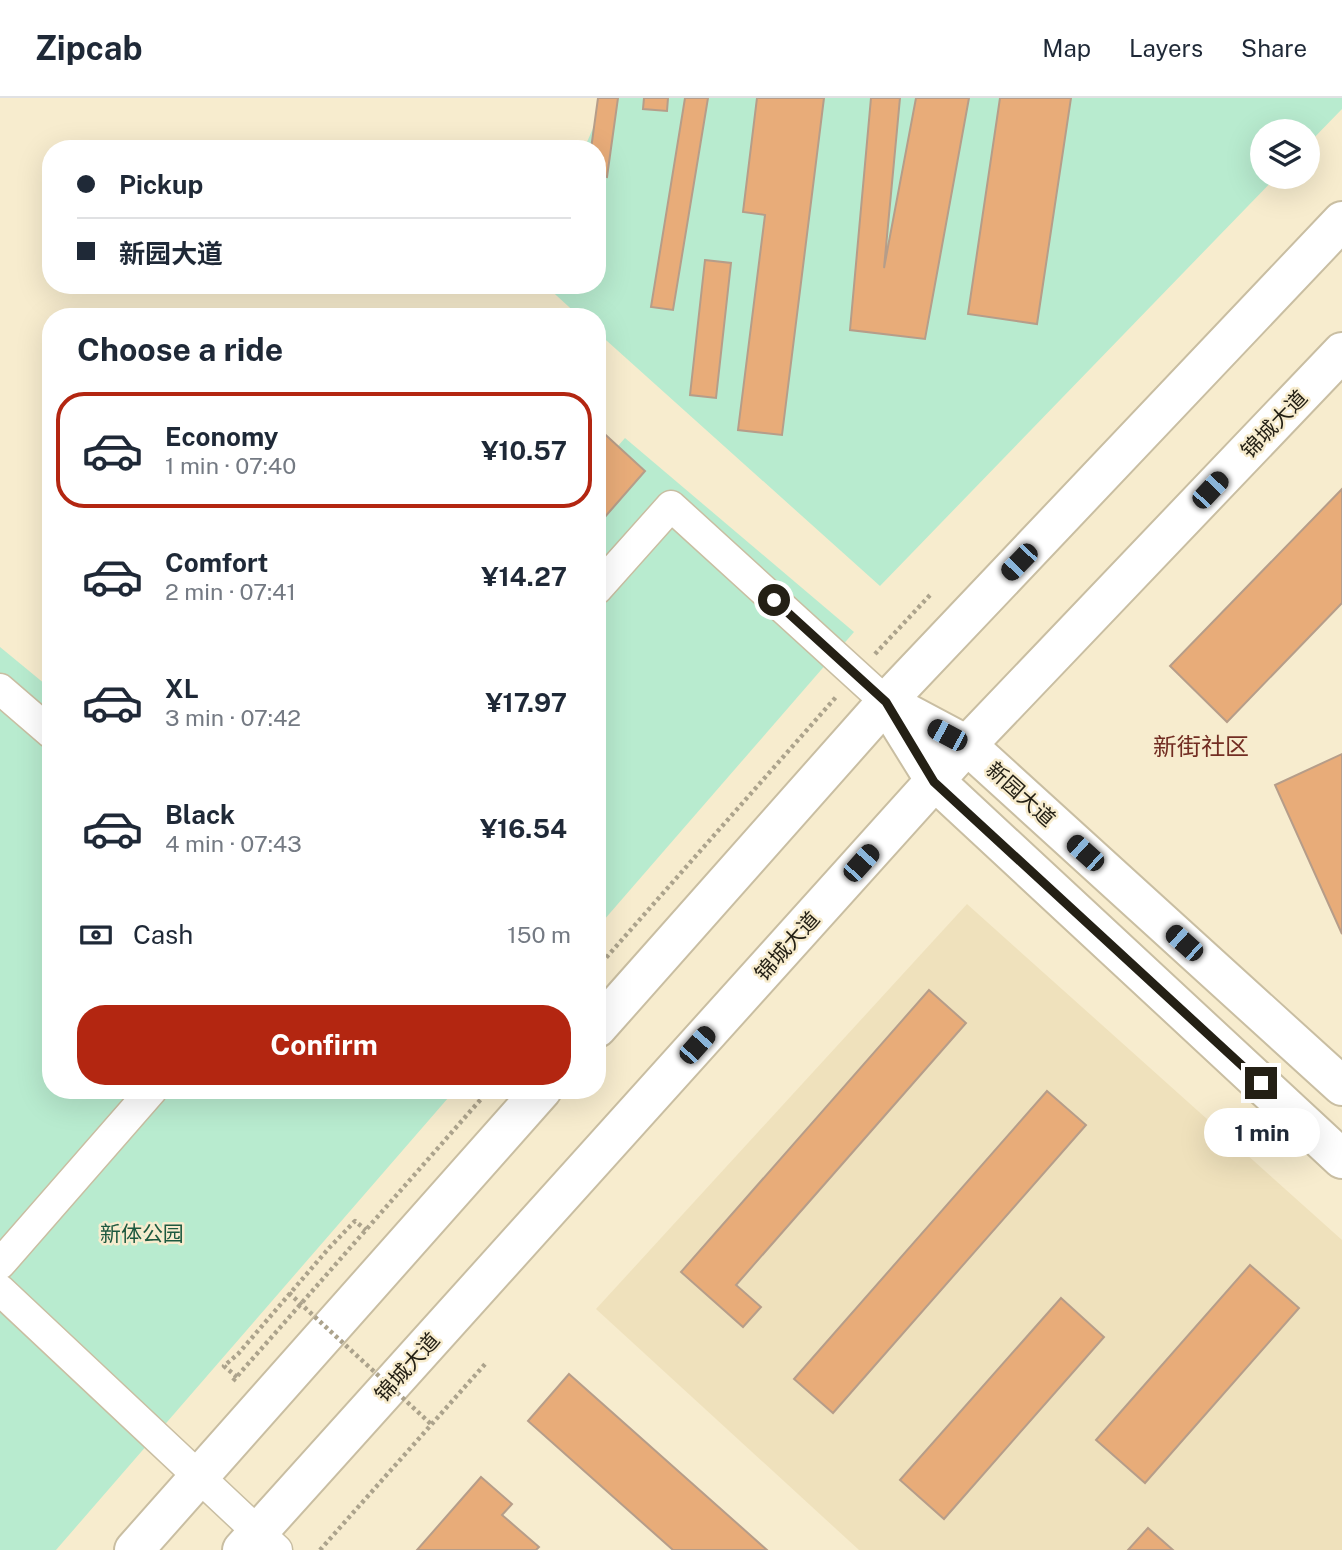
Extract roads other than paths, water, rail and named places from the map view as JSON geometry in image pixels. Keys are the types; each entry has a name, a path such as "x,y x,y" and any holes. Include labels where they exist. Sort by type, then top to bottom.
{"main road":[{"path":"606,1018 886,702 1342,221"},
{"name":"锦城大道","path":"259,1544 934,782 1342,352"},
{"path":"886,702 934,782 1342,1159"},
{"name":"新园大道","path":"886,702 967,746 1342,1086"},
{"path":"134,1550 534,1099"}],"street":[{"path":"606,579 671,506 886,702"},
{"path":"0,689 42,725"},
{"path":"0,1264 144,1099"},
{"path":"0,1290 199,1476 259,1544"}],"district":[{"name":"新街社区","path":"1201,746"}],"park label":[{"name":"新体公园","path":"142,1233"}]}
